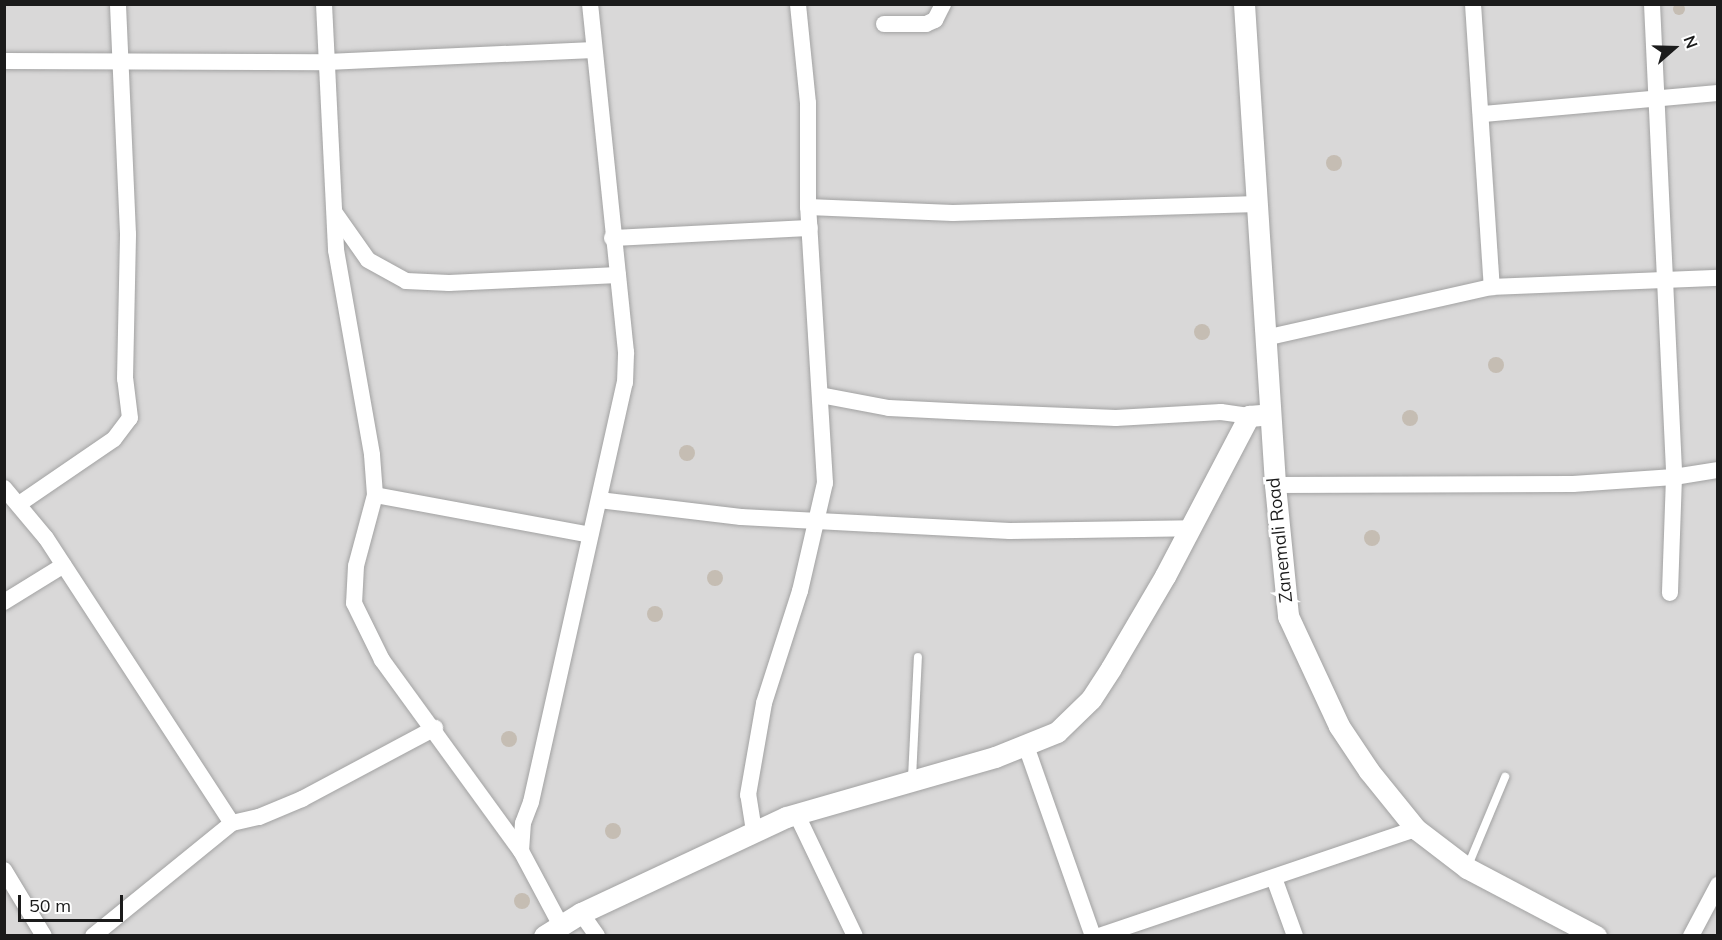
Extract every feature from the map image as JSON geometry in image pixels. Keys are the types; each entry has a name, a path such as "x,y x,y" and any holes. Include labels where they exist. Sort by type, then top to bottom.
{"street":[{"path":"19,504 114,439 130,418 124,370 128,234 118,4"},
{"path":"324,4 336,250 372,455 375,495 356,566 354,603 382,660 435,728 521,851 564,926 597,936"},
{"path":"521,851 523,823 531,802 625,383 618,275 612,238 590,4"},
{"path":"754,831 748,795 764,703 818,522 825,483 808,207 808,103 798,4"},
{"path":"884,24 926,24 935,20 943,4"},
{"name":"Zanemali Road","path":"1244,4 1265,339 1260,415 1275,485 1288,616 1308,665 1351,744 1416,829 1467,868 1596,936"},
{"path":"1473,4 1483,114 1492,287"},
{"path":"1652,4 1674,477 1670,594"},
{"path":"4,61 327,62 594,50"},
{"path":"1483,114 1718,93"},
{"path":"808,207 953,213 1258,204"},
{"path":"334,212 368,260 406,281 449,283 618,275"},
{"path":"612,238 810,228"},
{"path":"1265,339 1492,287 1718,278"},
{"path":"564,926 754,831 796,813 1026,746 1057,732 1091,699 1260,415 1221,412 1116,418 969,412 889,408 820,395"},
{"path":"1275,485 1573,484 1674,477 1718,471"},
{"path":"4,488 19,504 64,565 232,823"},
{"path":"375,495 590,535"},
{"path":"599,500 741,517 818,522 1010,531 1192,528"},
{"path":"4,602 64,565"},
{"path":"93,936 232,823 259,817 302,799 435,728"},
{"path":"1026,746 1093,936"},
{"path":"796,813 855,936"},
{"path":"1099,936 1416,829"},
{"path":"4,870 44,936"},
{"path":"1274,878 1295,936"},
{"path":"1691,936 1718,885"}],"lane":[{"path":"912,778 918,657"},
{"path":"1467,868 1505,777"}],"shaded area":[{"path":"5,5 1717,5 1717,935 5,935"}],"building":[{"path":"1681,3 1684,4 1684,14 1677,15 1674,14 1673,7 1674,4"},
{"path":"1334,155 1340,157 1342,163 1340,169 1334,171 1328,169 1326,163 1328,157"},
{"path":"1202,324 1208,326 1210,332 1208,338 1202,340 1196,338 1194,332 1196,326"},
{"path":"1496,357 1502,359 1504,365 1502,371 1496,373 1490,371 1488,365 1490,359"},
{"path":"1410,410 1416,412 1418,418 1416,424 1410,426 1404,424 1402,418 1404,412"},
{"path":"687,445 693,447 695,453 693,459 687,461 681,459 679,453 681,447"},
{"path":"1372,530 1378,532 1380,538 1378,544 1372,546 1366,544 1364,538 1366,532"},
{"path":"715,570 721,572 723,578 721,584 715,586 709,584 707,578 709,572"},
{"path":"655,606 661,608 663,614 661,620 655,622 649,620 647,614 649,608"},
{"path":"509,731 515,733 517,739 515,745 509,747 503,745 501,739 503,733"},
{"path":"613,823 619,825 621,831 619,837 613,839 607,837 605,831 607,825"},
{"path":"522,893 528,895 530,901 528,907 522,909 516,907 514,901 516,895"}]}
